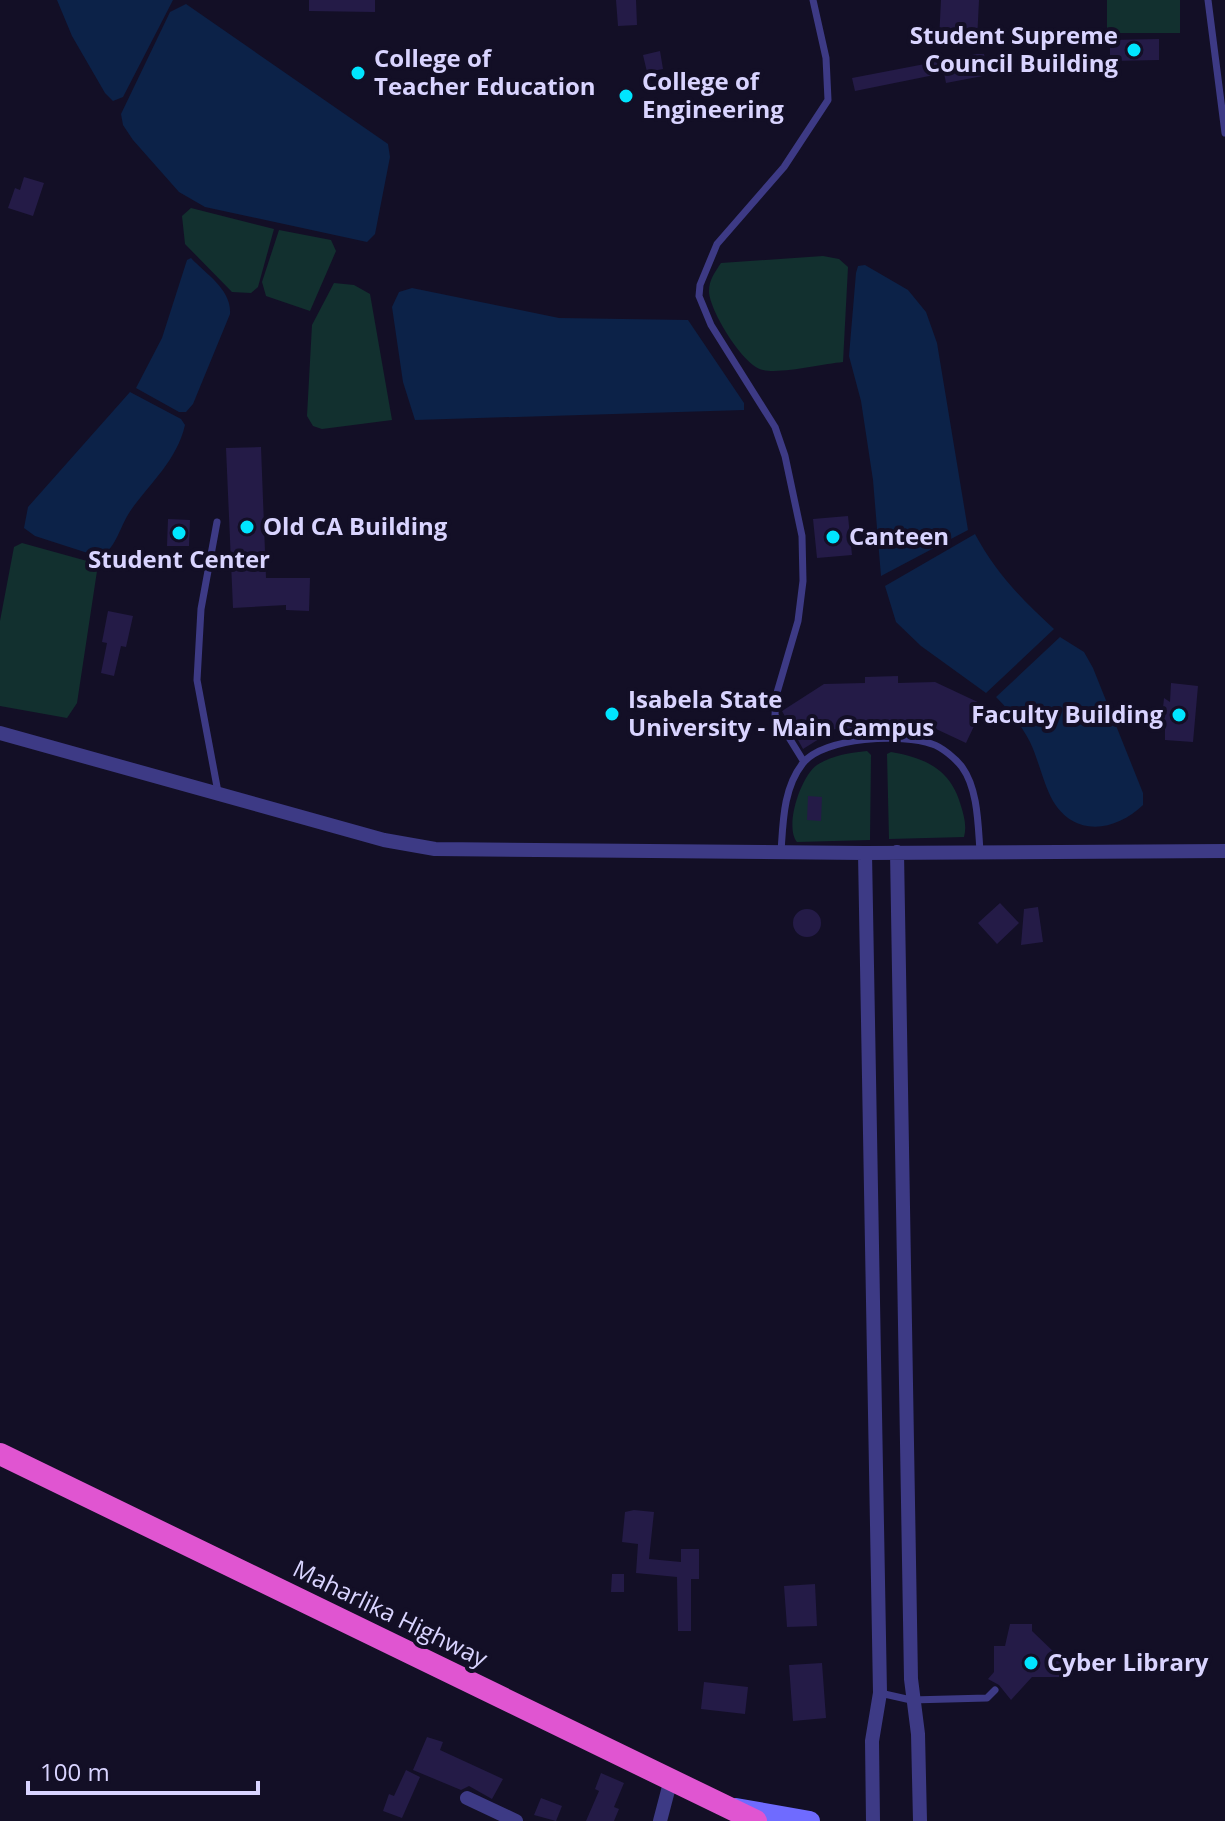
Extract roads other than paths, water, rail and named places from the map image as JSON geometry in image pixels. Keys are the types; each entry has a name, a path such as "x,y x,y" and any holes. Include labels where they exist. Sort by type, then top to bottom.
{"highway":[{"name":"Maharlika Highway","path":"0,1454 751,1820"}],"main road":[{"path":"727,1807 810,1821"}],"street":[{"path":"0,733 384,840 435,849 865,853 1225,851"},
{"path":"897,852 911,1700 918,1734 920,1821"},
{"path":"865,853 880,1693 872,1741 873,1821"},
{"path":"660,1821 671,1779"},
{"path":"467,1798 516,1821"}],"lane":[{"path":"804,762 775,715 803,581 802,536 785,456 775,427 711,325 699,296 700,285 717,244 784,167 828,100 826,58 813,0"},
{"path":"1208,0 1225,133"},
{"path":"217,522 201,609 197,680 206,741 219,794"},
{"path":"781,852 788,793 804,762 829,745 855,739 932,744 962,767 977,814 980,851"},
{"path":"880,1693 911,1700 987,1698 995,1690"}],"water":[{"path":"57,0 173,0 123,97 113,101 105,93 72,36"},
{"path":"186,4 388,144 390,157 375,234 367,242 205,207 179,192 133,140 123,125 121,114 170,12"},
{"path":"191,258 227,297 230,314 193,404 186,412 179,412 136,388 162,338 187,260"},
{"path":"865,265 908,290 926,312 937,343 968,530 881,576 873,480 861,401 849,356 856,273 858,266"},
{"path":"412,288 559,318 688,320 744,403 744,410 415,420 403,382 392,307 399,292"},
{"path":"130,392 181,419 185,425 170,460 131,510 115,542 100,557 35,536 24,528 28,507"},
{"path":"975,534 1010,585 1054,629 986,693 921,646 896,622 885,586"},
{"path":"1060,637 1084,652 1093,668 1143,793 1143,805 1121,821 1108,825 1084,825 1062,813 1053,801 1027,736 996,697"}],"place":[{"name":"Student Supreme Council Building","path":"1134,50"},
{"name":"College of Teacher Education","path":"358,73"},
{"name":"College of Engineering","path":"626,96"},
{"name":"Old CA Building","path":"247,527"},
{"name":"Student Center","path":"179,533"},
{"name":"Canteen","path":"833,537"},
{"name":"Isabela State University - Main Campus","path":"612,714"},
{"name":"Faculty Building","path":"1179,715"},
{"name":"Cyber Library","path":"1031,1663"}]}
